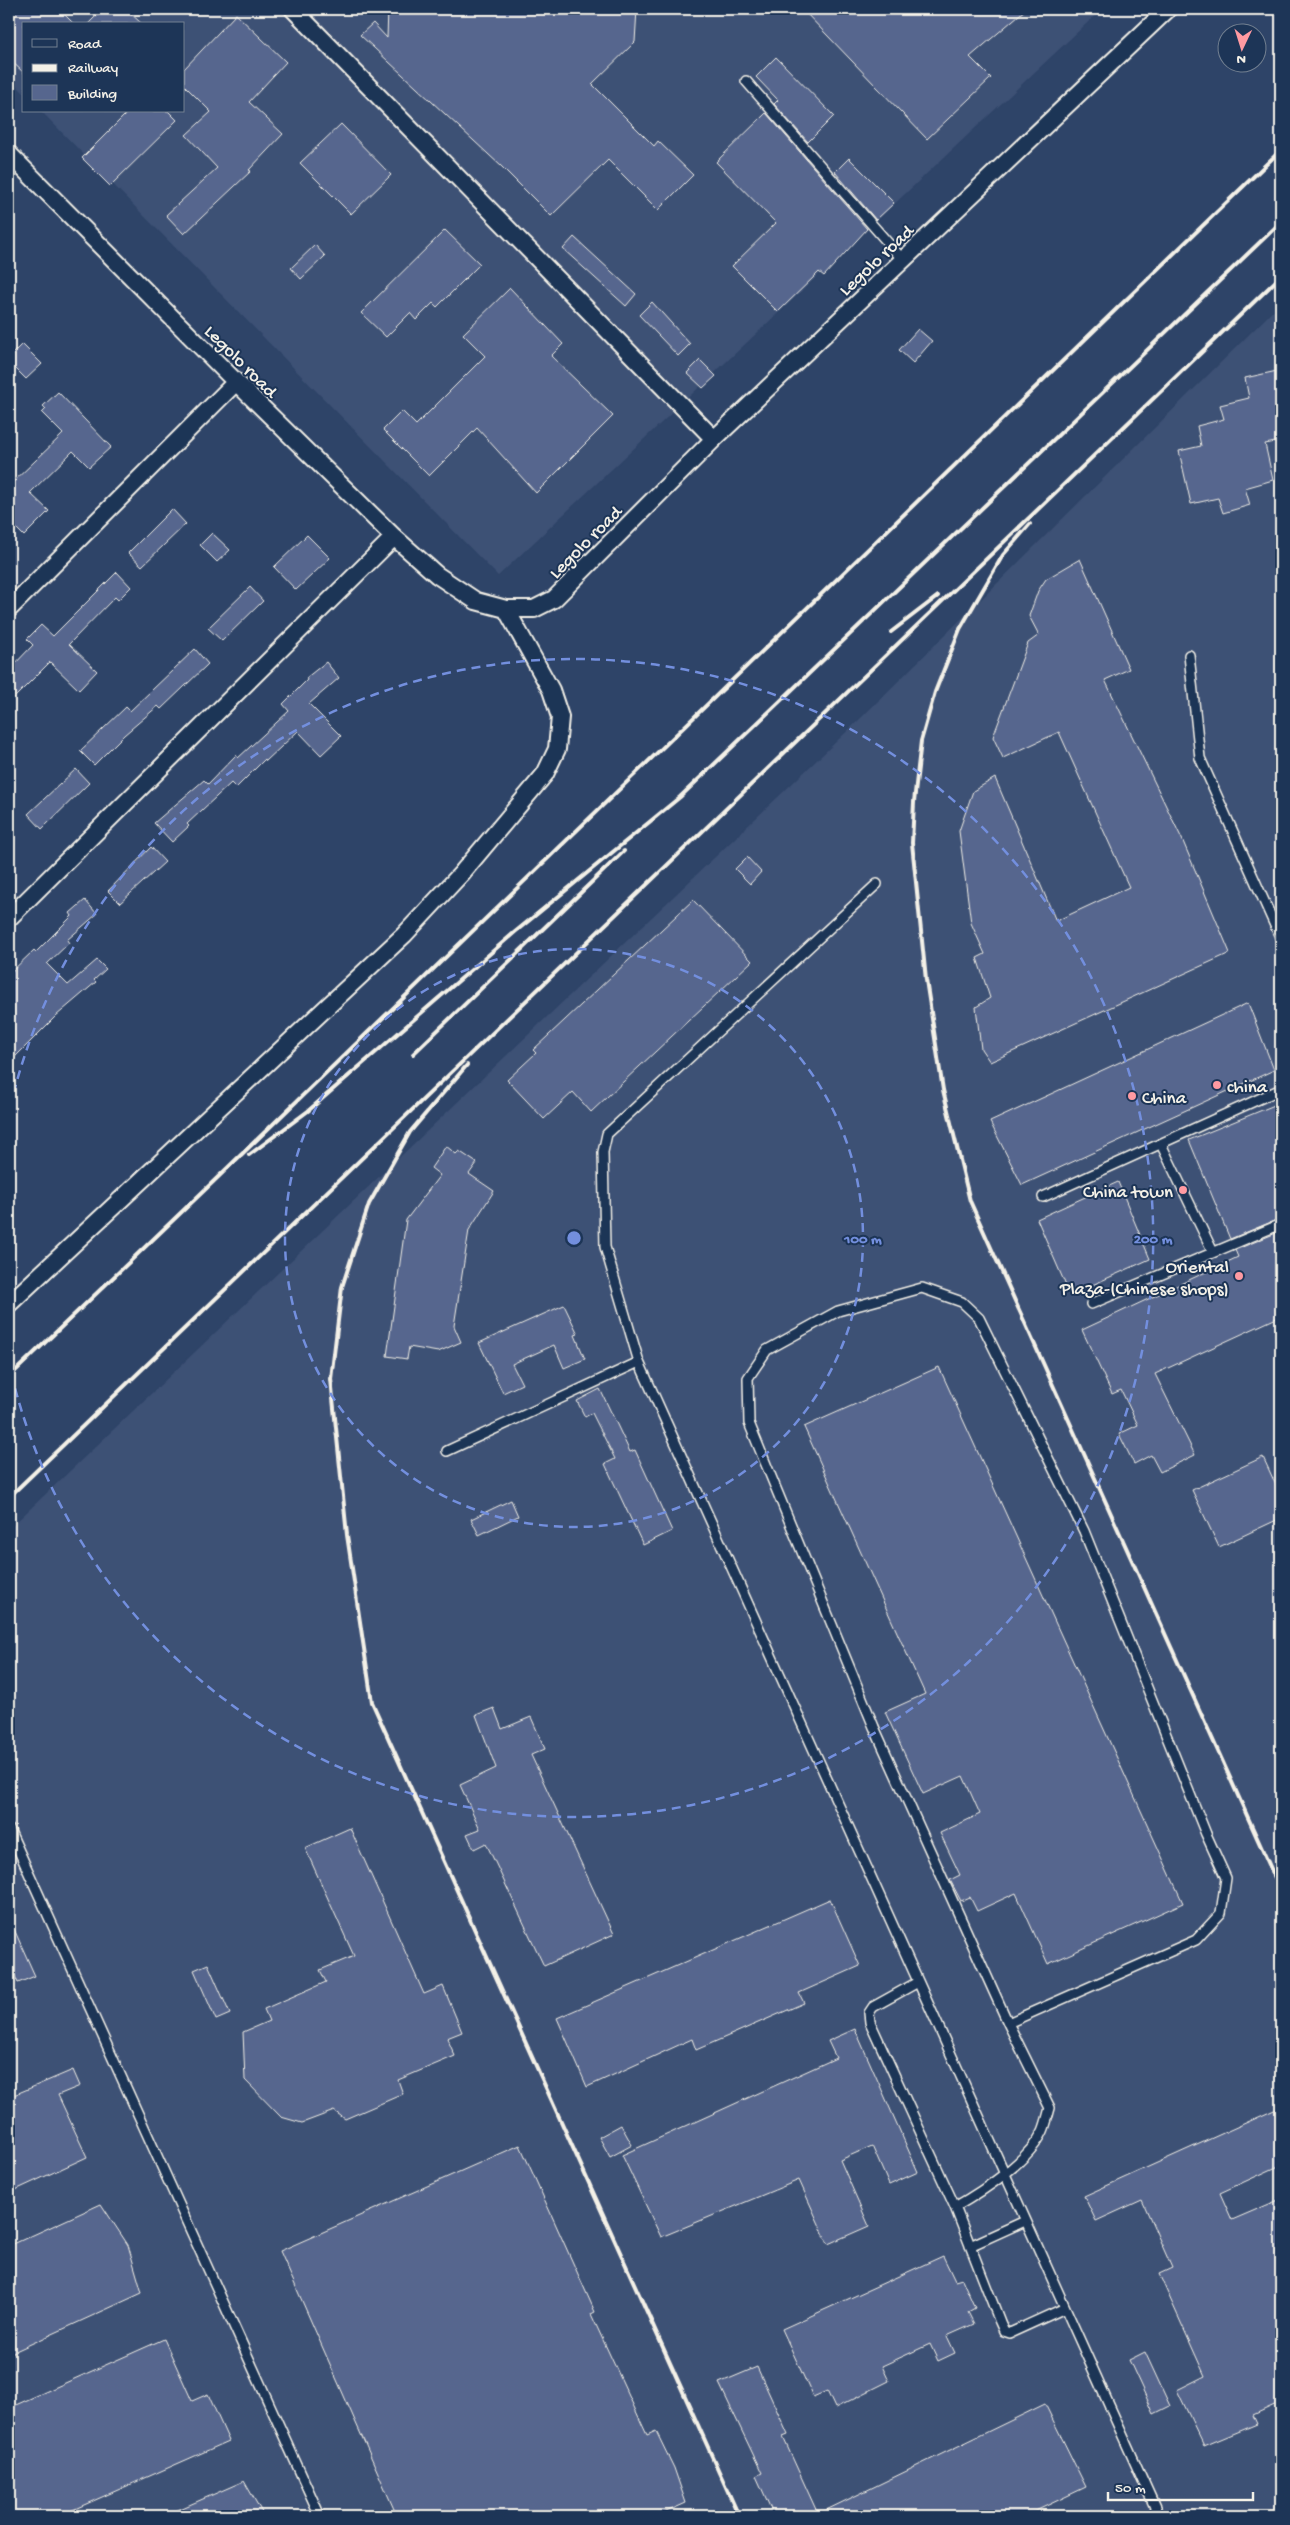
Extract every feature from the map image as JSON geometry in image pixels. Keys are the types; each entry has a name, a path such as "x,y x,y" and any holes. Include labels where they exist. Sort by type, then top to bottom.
{"street":[{"path":"293,9 714,439"},
{"name":"Legolo road","path":"9,154 394,538 437,576 476,601 506,609 534,609 554,599 714,439 1168,9"},
{"path":"9,609 236,382"},
{"path":"9,918 394,538"},
{"path":"9,1304 404,935 461,874 545,774 557,749 560,717 551,690 506,609"}],"lane":[{"path":"746,81 903,260"},
{"path":"1190,655 1200,758 1281,939"},
{"path":"876,884 607,1134 603,1152 605,1247 639,1362 1159,2516"},
{"path":"1044,1197 1281,1089"},
{"path":"1161,1144 1214,1252"},
{"path":"1091,1304 1281,1224"},
{"path":"955,2207 1004,2174 1032,2149 1043,2131 1050,2108 1008,2023 874,1727 749,1423 748,1378 767,1350 838,1311 922,1288 962,1302 979,1318 1084,1531 1206,1834 1226,1878 1221,1913 1196,1940 1008,2023"},
{"path":"447,1451 639,1362"},
{"path":"9,1829 320,2516"},
{"path":"918,1982 872,2007 869,2013 870,2022 955,2207 1004,2331 1010,2333 1065,2308"},
{"path":"970,2246 1025,2221"}],"shaded area":[{"path":"9,9 1102,9 498,576 42,112 185,112 185,22 22,22 22,91 9,78"},
{"path":"1281,303 1281,2516 9,2516 9,1529 859,720"}],"building":[{"path":"9,9 59,9 72,22 22,22 22,71 9,59"},
{"path":"103,9 126,9 140,22 90,22"},
{"path":"388,9 637,9 635,42 592,84 654,146 658,141 693,175 658,210 608,160 551,216 502,167 360,35 373,23 387,38"},
{"path":"802,9 1026,9 970,57 991,78 927,139"},
{"path":"236,14 286,62 249,102 283,134 249,170 251,171 184,234 166,215 217,168 186,135 211,112 185,86 185,68"},
{"path":"776,57 834,116 808,142 774,104 778,100 756,77"},
{"path":"128,112 169,112 177,120 110,186 82,158"},
{"path":"766,113 867,229 824,276 819,272 778,312 732,266 776,223 716,162"},
{"path":"341,124 391,175 351,214 300,163"},
{"path":"849,158 894,203 876,220 835,172"},
{"path":"445,230 480,264 437,307 433,303 416,320 410,313 386,337 361,313"},
{"path":"574,237 636,294 626,306 563,249"},
{"path":"315,245 325,256 301,279 291,268"},
{"path":"510,288 563,344 551,356 613,416 536,493 477,428 429,476 383,430 402,411 416,425 485,356 463,334"},
{"path":"652,302 690,344 678,356 639,315"},
{"path":"918,329 932,341 913,363 899,350"},
{"path":"22,344 42,364 26,379 9,362 9,357"},
{"path":"700,360 716,376 703,388 687,373"},
{"path":"1277,371 1281,389 1281,441 1265,444 1273,480 1245,488 1250,505 1223,513 1218,498 1191,504 1179,451 1201,446 1197,426 1224,419 1220,405 1249,398 1245,378"},
{"path":"58,392 111,447 89,467 73,451 30,493 49,511 24,536 9,521 9,486 63,434 42,413 46,409 43,406"},
{"path":"172,509 186,524 142,566 128,553"},
{"path":"212,533 230,550 217,562 200,545"},
{"path":"307,535 330,558 296,590 274,567"},
{"path":"1080,559 1129,669 1105,680 1182,839 1230,953 990,1062 981,1049 976,1007 990,998 977,958 985,954 971,923 959,831 973,791 995,778 1056,921 1129,887 1059,732 1003,758 993,737 1028,643 1039,635 1029,616 1038,591 1046,579"},
{"path":"117,572 131,587 118,600 115,597 69,644 97,671 79,690 50,662 9,703 9,670 33,645 27,639 41,625 53,636"},
{"path":"250,587 263,601 222,641 208,628"},
{"path":"195,649 208,664 161,709 158,706 124,735 94,765 80,751 126,707 130,711"},
{"path":"326,662 339,678 309,704 341,736 321,755 298,731 266,761 265,759 236,788 231,783 187,824 189,826 172,842 154,823 204,780 208,784 236,755 238,758 289,711 283,704 307,680 306,678"},
{"path":"76,769 89,783 42,829 28,814"},
{"path":"151,847 165,862 120,903 108,891"},
{"path":"747,857 761,872 750,884 735,869"},
{"path":"85,900 97,914 67,940 69,943 47,964 68,985 97,960 106,969 94,980 96,982 56,1016 9,1063 9,974 34,950 36,952 72,916 70,913"},
{"path":"693,900 752,961 591,1112 573,1092 544,1119 507,1080 536,1053 533,1050"},
{"name":"China","path":"1248,1003 1274,1070 1022,1185 990,1122"},
{"name":"China","path":"1277,1104 1281,1114 1281,1218 1230,1239 1189,1140"},
{"path":"446,1146 456,1154 459,1151 477,1163 469,1174 494,1191 469,1230 454,1326 461,1342 438,1352 409,1347 407,1359 387,1356 406,1220 440,1175 431,1168"},
{"path":"1118,1182 1150,1259 1070,1295 1037,1219"},
{"name":"Oriental Plaza-(Chinese shops)","path":"1281,1231 1281,1316 1155,1374 1195,1455 1160,1472 1151,1455 1134,1464 1119,1434 1138,1425 1121,1390 1112,1394 1082,1330 1238,1257 1235,1250"},
{"path":"564,1305 578,1334 575,1335 585,1359 564,1368 554,1345 512,1364 522,1384 503,1393 479,1343"},
{"path":"939,1367 1183,1903 1048,1964 1016,1893 977,1911 970,1897 961,1901 950,1880 960,1875 940,1833 980,1814 963,1776 923,1794 885,1712 925,1694 804,1427"},
{"path":"600,1389 630,1452 635,1450 672,1531 643,1545 605,1464 615,1459 592,1413 585,1417 577,1401"},
{"path":"1263,1457 1281,1496 1281,1518 1219,1547 1192,1490"},
{"path":"511,1500 518,1516 479,1535 471,1519"},
{"path":"494,1708 502,1729 531,1717 545,1749 531,1755 614,1934 544,1966 486,1843 474,1849 467,1834 480,1829 460,1785 496,1768 476,1715"},
{"path":"350,1828 424,1994 443,1986 462,2032 447,2038 455,2056 398,2080 403,2094 345,2119 334,2111 302,2123 281,2117 245,2080 243,2032 269,2021 264,2009 326,1982 320,1970 354,1956 305,1848"},
{"path":"830,1899 860,1966 799,1993 804,2003 696,2050 692,2039 587,2087 557,2018"},
{"path":"9,1918 35,1976 18,1983 9,1963"},
{"path":"208,1964 230,2014 216,2020 194,1970"},
{"path":"855,2029 918,2172 889,2185 872,2146 840,2160 869,2226 828,2244 799,2180 661,2237 622,2155 836,2058 828,2041"},
{"path":"73,2070 80,2086 58,2095 87,2157 9,2193 9,2097"},
{"path":"1281,2107 1281,2165 1220,2193 1232,2220 1281,2199 1281,2402 1253,2415 1257,2424 1204,2446 1177,2390 1205,2376 1159,2274 1172,2268 1142,2200 1096,2221 1084,2196"},
{"path":"621,2125 632,2145 610,2157 599,2137"},
{"path":"520,2145 595,2312 591,2314 647,2435 656,2431 674,2468 686,2503 657,2516 397,2516 280,2251"},
{"path":"101,2204 128,2245 142,2293 9,2354 9,2246"},
{"path":"943,2256 955,2281 962,2279 975,2308 968,2312 974,2324 947,2336 955,2353 938,2361 930,2344 882,2366 889,2381 835,2408 827,2391 813,2397 782,2329"},
{"path":"164,2339 192,2401 208,2394 229,2441 59,2516 9,2516 9,2408"},
{"path":"1145,2352 1170,2406 1154,2414 1129,2360"},
{"path":"757,2367 788,2435 783,2437 818,2514 1045,2404 1086,2487 1025,2516 774,2516 756,2476 762,2473 719,2383"},
{"path":"244,2481 264,2516 164,2516"}],"railway":[{"path":"9,1377 1281,150"},
{"path":"249,1155 308,1111 515,932 680,797 1281,222"},
{"path":"9,1497 1281,276"},
{"path":"1030,524 1003,555 960,629 935,692 921,741 914,802 912,843 926,980 943,1090 970,1201 1281,1891"},
{"path":"891,632 938,596"},
{"path":"413,1054 624,851"},
{"path":"467,1065 410,1132 369,1204 342,1287 331,1379 347,1535 372,1702 739,2516"}],"place":[{"name":"china","path":"1217,1085"},
{"name":"China","path":"1132,1096"},
{"name":"China town","path":"1183,1190"},
{"name":"Oriental Plaza-(Chinese shops)","path":"1239,1276"}]}
